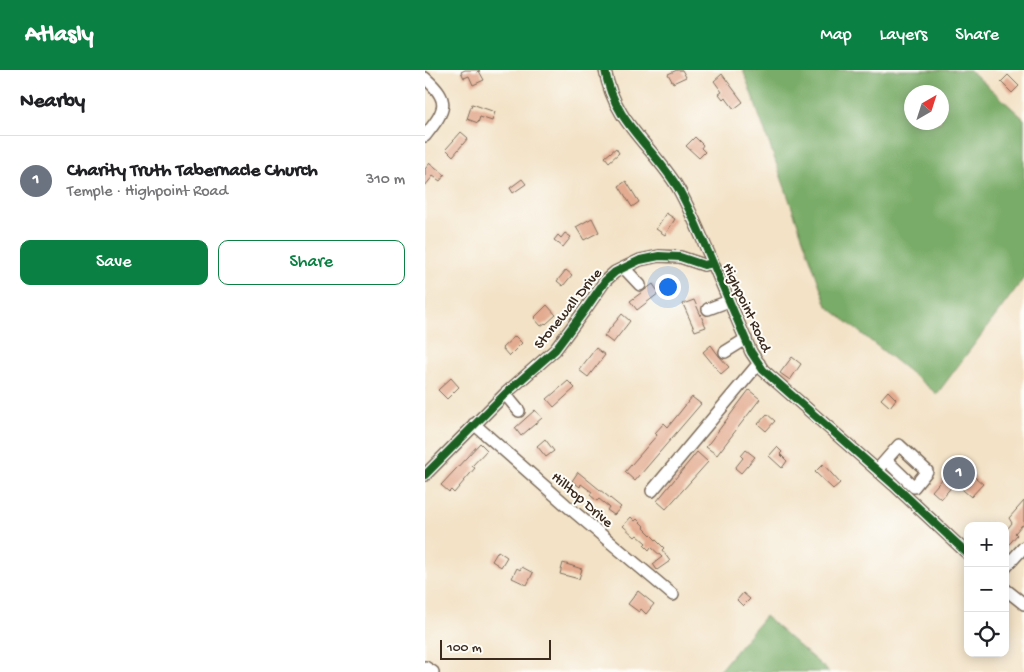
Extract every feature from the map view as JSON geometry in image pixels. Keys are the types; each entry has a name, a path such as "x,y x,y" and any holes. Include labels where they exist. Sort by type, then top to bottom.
{"street":[{"name":"Highpoint Road","path":"605,70 613,102 623,118 667,172 678,189 746,339 763,370 877,470 964,550"},
{"path":"425,78 438,89 442,98 443,108 438,119 425,136"},
{"name":"Stonewall Drive","path":"425,475 505,394 555,350 605,281 615,272 640,260 659,256 680,257 704,264 713,264"},
{"path":"624,268 640,285"},
{"path":"708,309 729,301"},
{"path":"725,352 746,339"},
{"path":"652,491 759,363"},
{"path":"505,394 519,411"},
{"name":"Hilltop Drive","path":"474,424 673,595"},
{"path":"877,470 886,460"},
{"path":"1006,567 1024,547"},
{"path":"1009,592 1024,604"},
{"path":"425,667 433,672"}],"green space":[{"path":"743,70 970,70 1024,119 1024,278 937,394 827,306"},
{"path":"765,616 829,672 718,672"}],"building":[{"path":"465,70 480,70 477,72 479,71 484,80 473,85 469,76 464,78 461,72"},
{"path":"682,70 686,77 673,83 668,74"},
{"path":"722,74 743,102 734,109 725,97 723,99 719,94 722,92 714,81"},
{"path":"1008,75 1019,86 1012,93 1001,82"},
{"path":"472,104 495,112 492,121 480,117 478,123 467,119"},
{"path":"461,132 468,138 453,156 446,149"},
{"path":"695,137 703,145 701,148 705,152 699,158 686,146"},
{"path":"616,148 619,153 609,162 605,157"},
{"path":"430,163 445,175 440,181 433,176 425,186 425,169"},
{"path":"522,179 526,184 513,193 510,188"},
{"path":"626,181 639,202 632,207 619,186"},
{"path":"666,213 675,219 665,235 656,229"},
{"path":"592,218 599,232 584,240 576,227"},
{"path":"565,233 571,237 563,247 554,240 558,235 561,238"},
{"path":"566,270 572,275 563,286 557,281"},
{"path":"653,284 659,293 637,310 630,301"},
{"path":"694,300 706,327 695,331 683,304"},
{"path":"547,305 556,315 541,326 534,318"},
{"path":"622,314 630,321 613,343 604,336"},
{"path":"515,336 522,343 509,356 502,348"},
{"path":"711,345 729,367 721,374 703,352"},
{"path":"596,348 605,355 588,377 579,370"},
{"path":"792,357 801,364 790,380 780,373"},
{"path":"451,378 459,387 447,399 438,390"},
{"path":"568,381 575,388 554,407 547,399"},
{"path":"749,390 760,399 717,455 706,447"},
{"path":"888,391 896,399 890,407 881,399"},
{"path":"692,397 701,404 635,481 625,472 657,435 655,433 664,423 668,427"},
{"path":"535,410 542,418 521,436 515,428"},
{"path":"767,414 775,421 766,431 758,424"},
{"path":"545,439 554,451 546,457 537,446"},
{"path":"480,443 487,450 472,466 475,468 454,493 451,490 449,492 441,485"},
{"path":"777,447 782,452 780,454 787,461 782,468 769,456"},
{"path":"746,450 755,457 741,473 735,468 743,458 741,456"},
{"path":"697,452 708,462 666,509 657,501"},
{"path":"957,462 983,484 971,497 955,483 941,499 932,491"},
{"path":"823,464 840,483 833,489 815,472"},
{"path":"578,472 621,507 614,515 607,510 609,507 590,495 592,492 581,484 580,487 572,481"},
{"path":"1024,501 1024,526 1022,525 1015,533 1017,535 1009,544 1009,527 1012,523 1009,518"},
{"path":"631,517 635,521 637,519 664,548 662,550 670,561 657,570 653,564 662,557 651,547 649,550 644,545 646,543 637,535 635,537 623,526"},
{"path":"498,551 507,557 501,567 492,561"},
{"path":"563,563 582,569 579,579 560,574"},
{"path":"522,567 533,573 527,585 512,578 517,568 520,570"},
{"path":"638,591 654,604 646,614 641,609 639,612 628,604"},
{"path":"743,593 750,599 743,606 737,600"}],"cycle path":[{"path":"605,70 610,89 625,119 678,188 751,352 763,370 894,485 964,550"},
{"path":"425,475 505,394 555,350 605,281 615,272 640,260 659,256 680,257 704,265 713,263"}],"place":[{"name":"Charity Truth Tabernacle Church","path":"959,473"}]}
